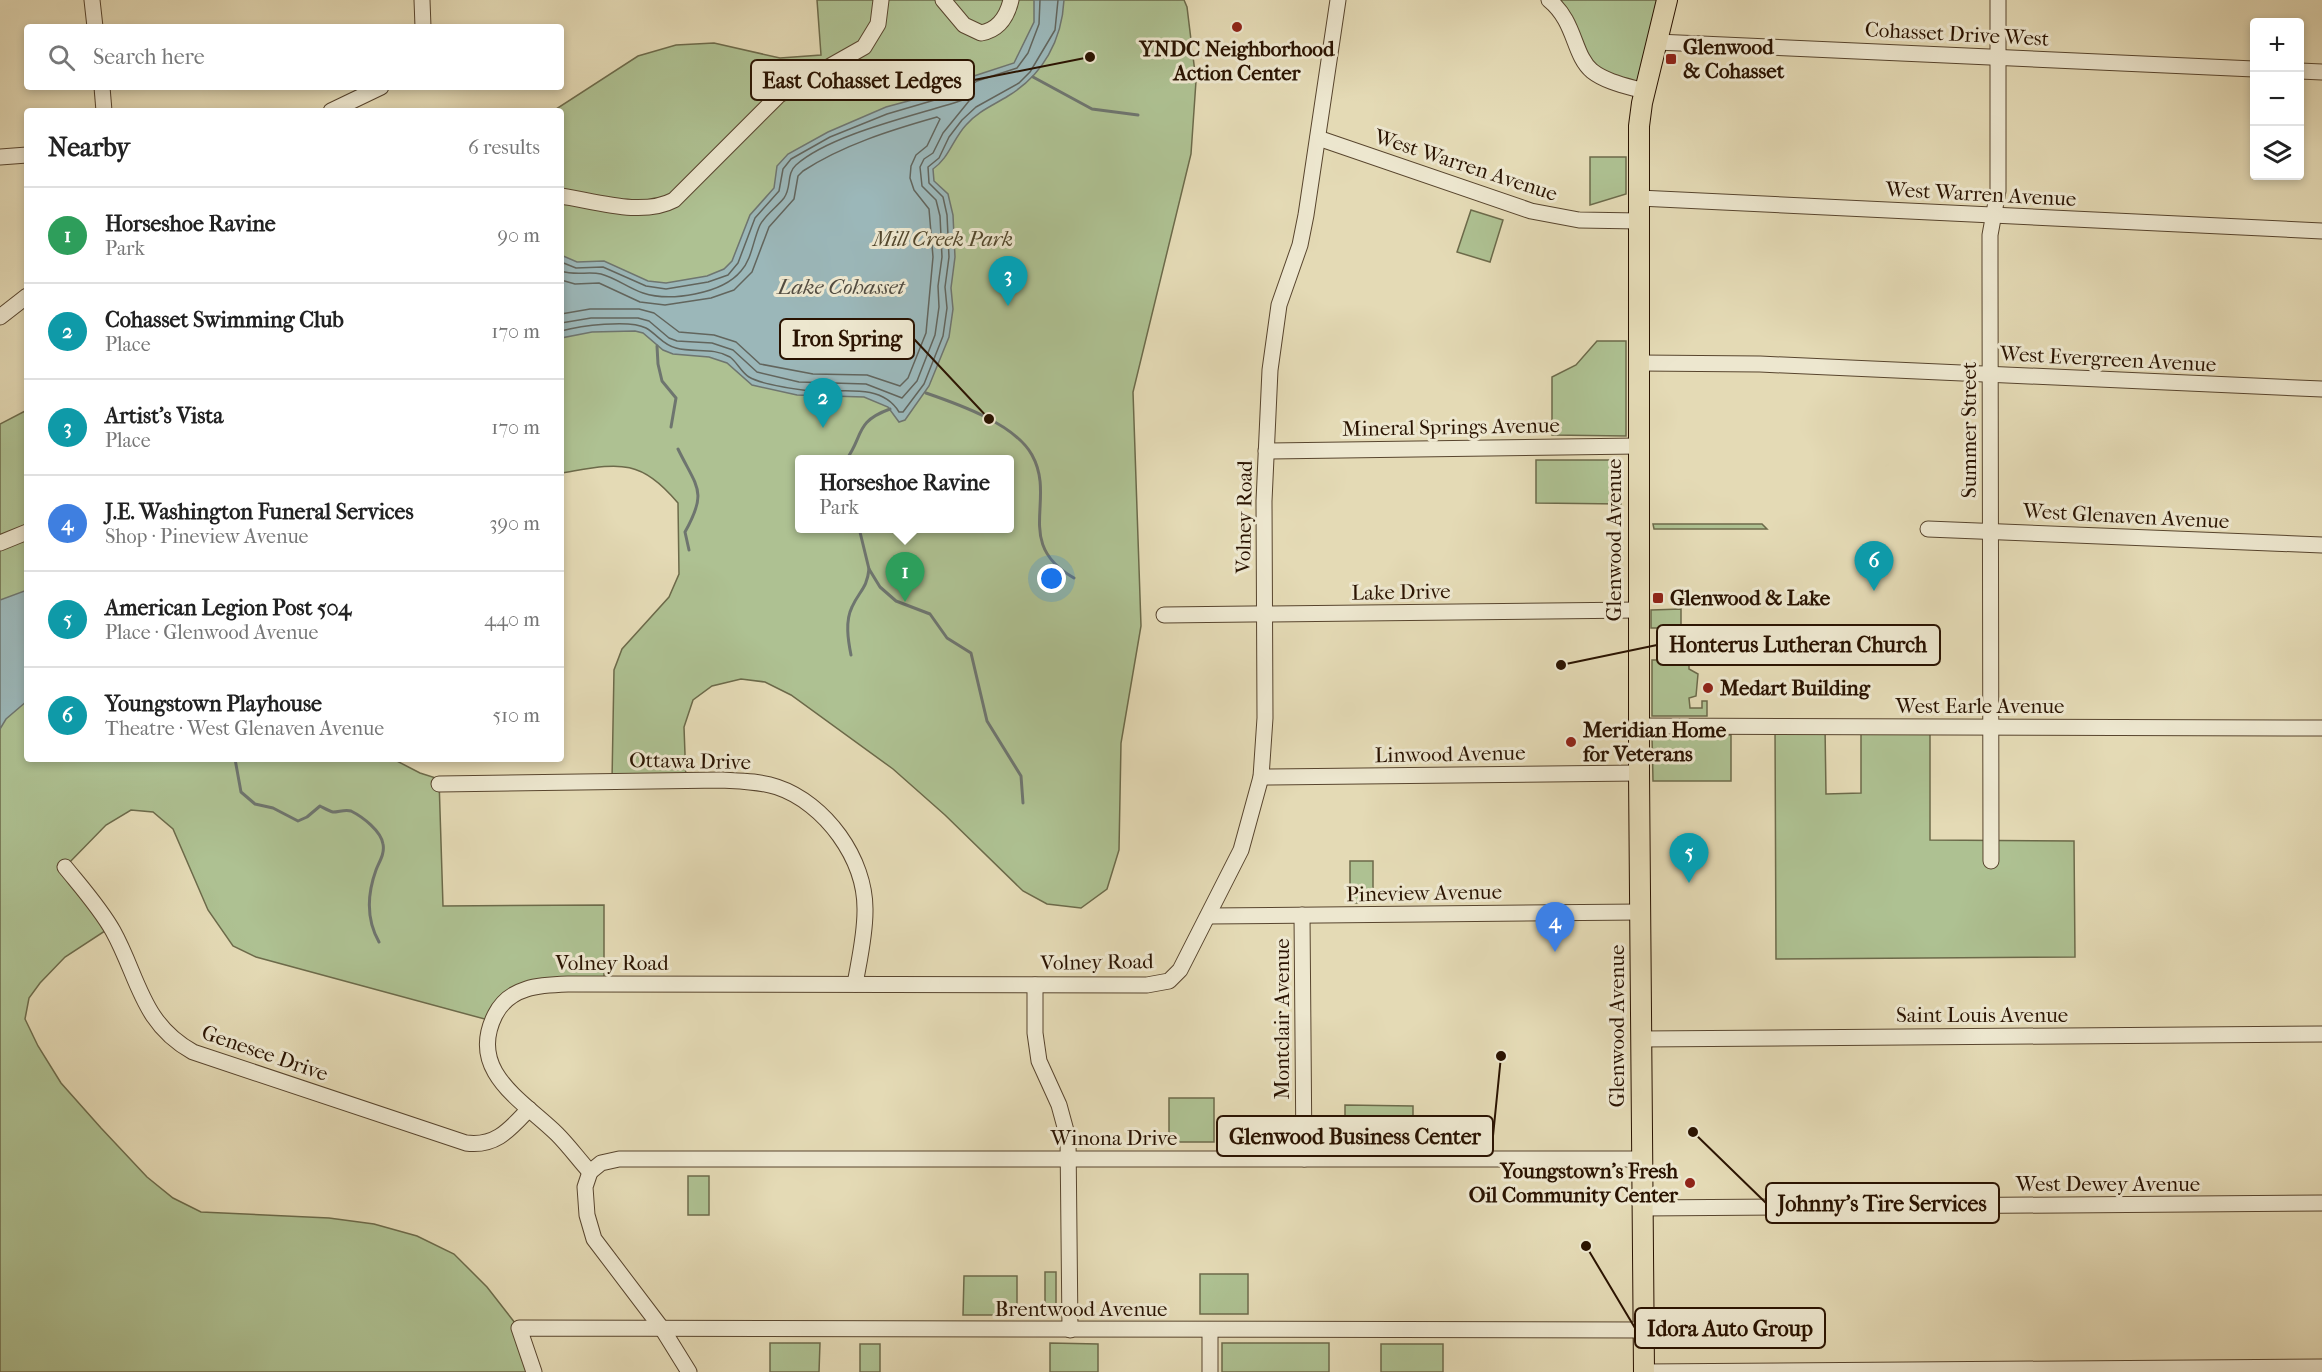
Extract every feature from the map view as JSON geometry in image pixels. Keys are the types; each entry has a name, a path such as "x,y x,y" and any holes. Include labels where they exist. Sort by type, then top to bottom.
{"main road":[{"name":"Glenwood Avenue","path":"1644,1372 1638,726 1639,126 1644,91 1667,0"}],"street":[{"path":"92,0 95,24"},
{"path":"422,0 423,24"},
{"path":"564,196 644,207 665,205 674,200 779,95 864,46 878,24 881,0"},
{"path":"944,0 964,25 981,33 999,25 1011,0"},
{"name":"Volney Road","path":"590,1172 558,1136 495,1073 490,1064 487,1042 498,1009 513,995 529,986 571,984 1147,985 1169,981 1180,970 1241,850 1261,777 1265,718 1266,451 1275,323 1300,243 1338,0"},
{"path":"1549,0 1564,15 1583,58 1592,70 1610,80 1644,91"},
{"name":"Summer Street","path":"1991,861 1990,235 1998,191 1998,0"},
{"name":"Cohasset Drive West","path":"1657,42 2250,69"},
{"path":"2304,71 2322,72"},
{"path":"102,90 104,108"},
{"path":"338,108 375,90"},
{"name":"West Warren Avenue","path":"1318,138 1539,213 1579,220 1639,221"},
{"path":"0,158 24,155"},
{"name":"West Warren Avenue","path":"1639,198 2322,231"},
{"path":"0,317 24,298"},
{"name":"West Evergreen Avenue","path":"1640,363 1760,364 2322,389"},
{"name":"Mineral Springs Avenue","path":"1266,451 1638,446"},
{"name":"West Glenaven Avenue","path":"1928,529 2322,545"},
{"path":"0,543 24,533"},
{"name":"Lake Drive","path":"1164,615 1638,610"},
{"name":"West Earle Avenue","path":"1638,726 2322,728"},
{"name":"Linwood Avenue","path":"1261,777 1639,773"},
{"name":"Ottawa Drive","path":"439,784 722,780 757,782 789,792 821,814 836,832 854,863 865,911 855,984"},
{"name":"Genesee Drive","path":"65,867 111,927 152,1016 166,1033 193,1052 466,1143 483,1144 498,1139 529,1108"},
{"name":"Pineview Avenue","path":"1208,916 1640,912"},
{"name":"Montclair Avenue","path":"1302,915 1304,1159"},
{"path":"1035,985 1037,1052 1065,1127 1068,1159 1070,1330"},
{"name":"Saint Louis Avenue","path":"1641,1039 2322,1034"},
{"name":"Winona Drive","path":"590,1172 601,1163 619,1159 1641,1159"},
{"path":"590,1172 585,1187 587,1215 594,1239 663,1330 689,1372"},
{"name":"West Dewey Avenue","path":"1642,1208 2322,1203"},
{"name":"Brentwood Avenue","path":"534,1372 519,1328 1644,1330"},
{"path":"1210,1330 1210,1372"},
{"path":"1644,1372 2322,1367"}],"green space":[{"name":"Mill Creek Park","path":"817,0 1184,0 1187,7 1196,81 1191,154 1133,392 1141,626 1121,743 1119,850 1107,889 1081,908 1047,904 1023,891 945,815 893,769 791,695 765,682 741,679 712,686 693,700 684,727 686,781 612,781 614,670 622,649 669,597 679,574 678,503 651,477 638,470 612,466 564,472 564,108 558,108 638,56 676,45 714,43 780,58 821,55"},
{"path":"1549,0 1667,0 1644,91 1600,76"},
{"path":"1590,157 1626,157 1626,194 1590,205"},
{"path":"1471,210 1503,220 1490,262 1457,252"},
{"path":"1597,341 1626,341 1626,436 1552,435 1552,377 1576,365"},
{"path":"24,412 24,762 399,762 420,773 439,779 443,906 604,905 604,984 529,986 492,1021 256,957 233,946 208,910 173,829 153,812 131,810 106,825 65,867 111,927 65,957 40,983 29,998 25,1019 38,1046 61,1083 147,1177 173,1198 201,1212 329,1218 374,1224 417,1236 454,1254 487,1287 519,1328 534,1372 0,1372 0,424"},
{"path":"1536,460 1621,460 1621,504 1536,503"},
{"path":"1653,524 1762,524 1767,529 1654,529"},
{"path":"1681,609 1681,628 1651,628 1651,610"},
{"path":"1792,639 1792,654 1788,658 1769,659 1765,655 1765,641"},
{"path":"1652,660 1689,660 1689,669 1698,674 1696,696 1689,698 1690,708 1702,708 1702,701 1707,701 1707,716 1652,716"},
{"path":"1775,726 1825,726 1826,794 1861,793 1861,727 1930,727 1930,840 2074,841 2075,957 1776,959"},
{"path":"1652,735 1731,735 1731,781 1653,781"},
{"path":"1350,861 1373,861 1373,903 1350,903"},
{"path":"1169,1098 1214,1098 1214,1142 1169,1142"},
{"path":"1345,1105 1413,1106 1413,1141 1345,1141"},
{"path":"688,1176 709,1176 709,1215 688,1215"},
{"path":"1045,1272 1056,1272 1056,1315 1045,1315"},
{"path":"1200,1274 1248,1274 1248,1314 1200,1314"},
{"path":"964,1276 1017,1276 1017,1315 963,1315"},
{"path":"770,1343 820,1343 819,1372 770,1372"},
{"path":"1050,1343 1098,1344 1098,1372 1050,1372"},
{"path":"1222,1343 1329,1343 1329,1372 1222,1372"},
{"path":"860,1344 880,1344 880,1372 860,1372"},
{"path":"1381,1344 1443,1344 1443,1372 1381,1372"}],"water":[{"name":"Lake Cohasset","path":"1034,0 1064,0 1055,42 1041,67 1020,87 971,120 933,169 934,181 948,194 953,215 955,257 951,288 953,309 949,337 929,386 905,420 899,422 888,407 864,397 797,395 752,385 727,363 709,357 673,354 663,350 643,333 635,331 592,332 564,337 564,256 577,262 604,261 648,281 666,283 707,276 724,269 732,261 750,215 774,188 777,166 788,154 828,132 886,107 960,87 974,76 1014,63 1034,22"},
{"path":"24,591 24,704 6,719 0,729 0,600"}],"waterway":[{"path":"1033,77 1092,109 1138,115"},
{"path":"657,346 662,381 676,398 671,427"},
{"path":"926,393 985,416 1024,444 1032,455 1038,472 1041,488 1040,536 1045,550 1056,565 1074,578"},
{"path":"849,455 861,430 870,419 890,409"},
{"path":"678,449 695,482 698,498 685,532 689,550"},
{"path":"860,533 869,569 880,587 896,601 930,614 947,638 971,653 987,721 1021,776 1023,803"},
{"path":"851,655 848,618 865,586 869,569"},
{"path":"236,762 241,792 255,804 273,808 298,821 320,806 333,812 349,810 375,829 382,839 383,851 373,879 369,907 372,925 379,942"}],"place":[{"name":"YNDC Neighborhood Action Center","path":"1237,27"},
{"name":"East Cohasset Ledges","path":"1090,57"},
{"name":"Glenwood & Cohasset","path":"1671,59"},
{"name":"Artist's Vista","path":"1008,306"},
{"name":"Iron Spring","path":"989,419"},
{"name":"Cohasset Swimming Club","path":"823,428"},
{"name":"Youngstown Playhouse","path":"1874,591"},
{"name":"Glenwood & Lake","path":"1658,598"},
{"name":"Horseshoe Ravine","path":"905,602"},
{"name":"Honterus Lutheran Church","path":"1561,665"},
{"name":"Medart Building","path":"1708,688"},
{"name":"Meridian Home for Veterans","path":"1571,742"},
{"name":"American Legion Post 504","path":"1689,883"},
{"name":"J.E. Washington Funeral Services","path":"1555,952"},
{"name":"Glenwood Business Center","path":"1501,1056"},
{"name":"Johnny's Tire Services","path":"1693,1132"},
{"name":"Youngstown's Fresh Oil Community Center","path":"1690,1183"},
{"name":"Idora Auto Group","path":"1586,1246"}]}
